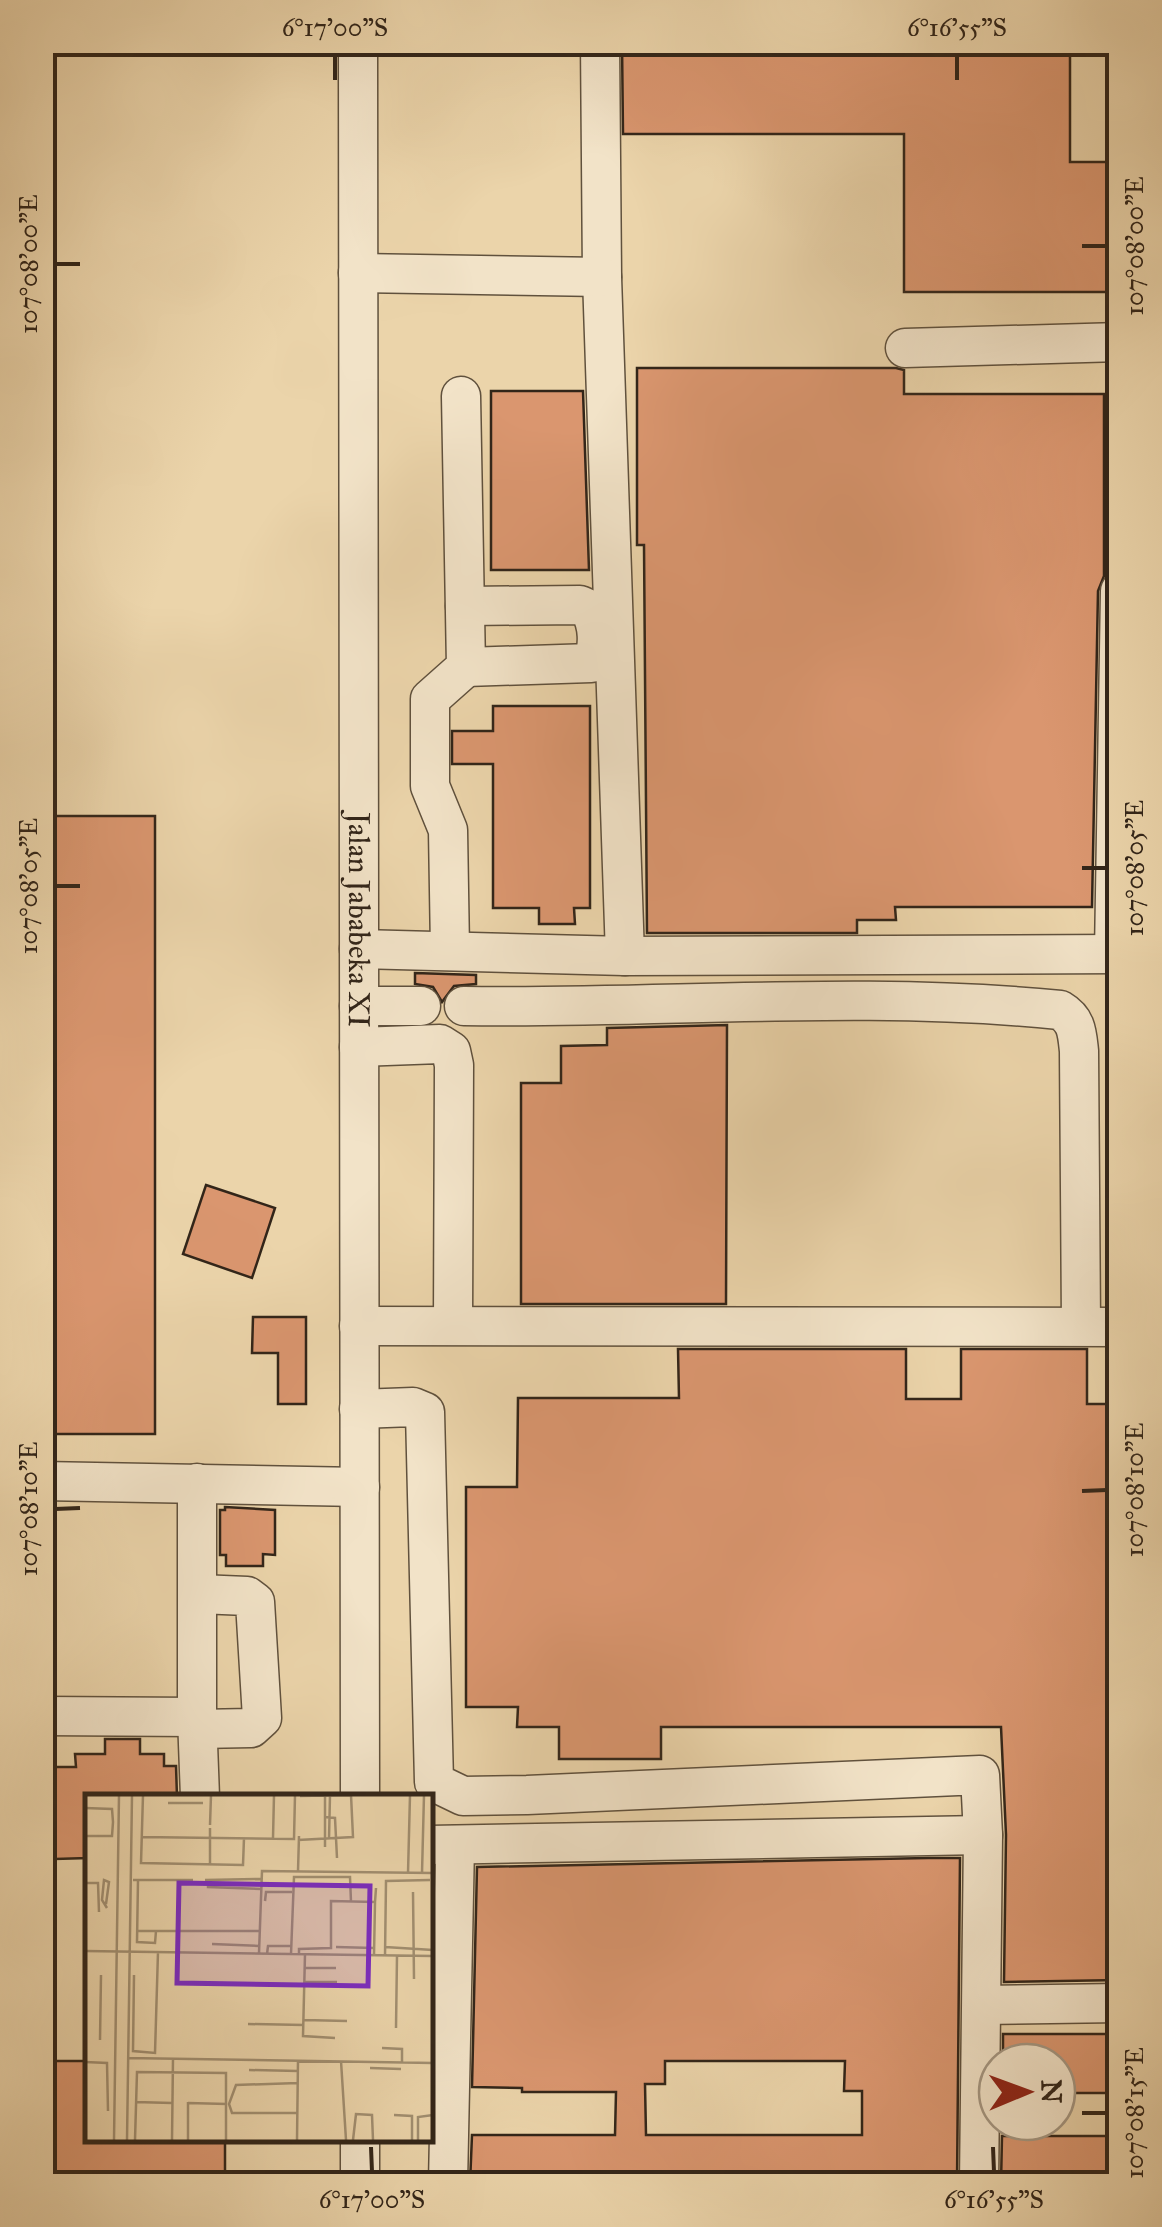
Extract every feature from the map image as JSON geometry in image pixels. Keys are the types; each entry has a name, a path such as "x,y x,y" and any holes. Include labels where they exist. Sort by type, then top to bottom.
{"street":[{"name":"Jalan Jababeka XI","path":"358,42 360,1794"},
{"path":"600,42 602,277 625,956"},
{"path":"358,273 602,277"},
{"path":"905,348 1120,342"},
{"path":"462,396 466,667"},
{"path":"359,949 625,956 1117,954 1120,591"},
{"path":"450,950 448,830 430,786 430,699 466,667 591,663 597,642 594,618 589,608 580,605 465,606"},
{"path":"464,1006 769,1002 958,1004 1060,1010 1074,1024 1079,1051 1082,1324"},
{"path":"359,1006 420,1006"},
{"path":"359,1047 440,1044 451,1050 452,1324"},
{"path":"359,1326 1120,1327"},
{"path":"359,1409 413,1407 424,1412 434,1782 463,1796 495,1796 974,1774 982,1779 979,2184"},
{"path":"42,1481 360,1487"},
{"path":"196,1482 200,1794"},
{"path":"42,1716 250,1728 262,1718 256,1602 247,1596 199,1594"},
{"path":"448,2184 442,1845 983,1835"},
{"path":"982,2005 1120,2004"},
{"path":"360,2142 360,2184"}],"building":[{"path":"622,42 1070,42 1070,162 1120,162 1120,292 904,292 904,134 623,134"},
{"path":"637,368 896,368 904,370 904,394 1104,394 1104,576 1098,591 1092,907 895,907 896,920 857,920 857,933 647,933 644,545 637,545"},
{"path":"491,391 583,391 589,570 491,570"},
{"path":"493,706 590,706 590,908 574,908 575,924 539,924 539,908 493,908 493,764 452,764 452,731 493,731"},
{"path":"42,816 155,816 155,1434 42,1434"},
{"path":"415,973 476,975 476,984 454,986 442,1002 433,987 415,984"},
{"path":"727,1025 726,1304 521,1304 521,1083 561,1083 561,1046 607,1045 607,1028"},
{"path":"206,1185 275,1208 252,1278 183,1254"},
{"path":"253,1317 306,1317 306,1404 278,1404 278,1353 252,1353"},
{"path":"678,1349 906,1349 906,1399 961,1399 961,1349 1087,1349 1087,1404 1120,1404 1120,1980 1004,1982 1006,1835 1001,1727 661,1727 661,1759 559,1759 559,1727 517,1727 518,1707 466,1707 466,1487 517,1487 518,1398 679,1398"},
{"path":"220,1510 275,1510 275,1555 263,1554 263,1566 226,1566 226,1555 220,1555"},
{"path":"105,1739 140,1739 140,1754 164,1754 164,1766 176,1766 177,1794 85,1794 85,1858 55,1859 55,1767 76,1767 75,1754 105,1754"},
{"path":"960,1858 957,2184 470,2184 472,2135 615,2135 616,2092 522,2092 522,2088 472,2087 477,1867","holes":["665,2061 845,2061 844,2091 862,2091 862,2135 646,2135 645,2084 665,2084"]},
{"path":"1003,2034 1120,2034 1120,2093 1077,2093 1077,2042 1003,2042"},
{"path":"42,2061 85,2061 85,2142 225,2142 225,2184 42,2184"},
{"path":"1077,2136 1120,2136 1120,2184 1001,2184 1002,2142 1077,2142"}]}
